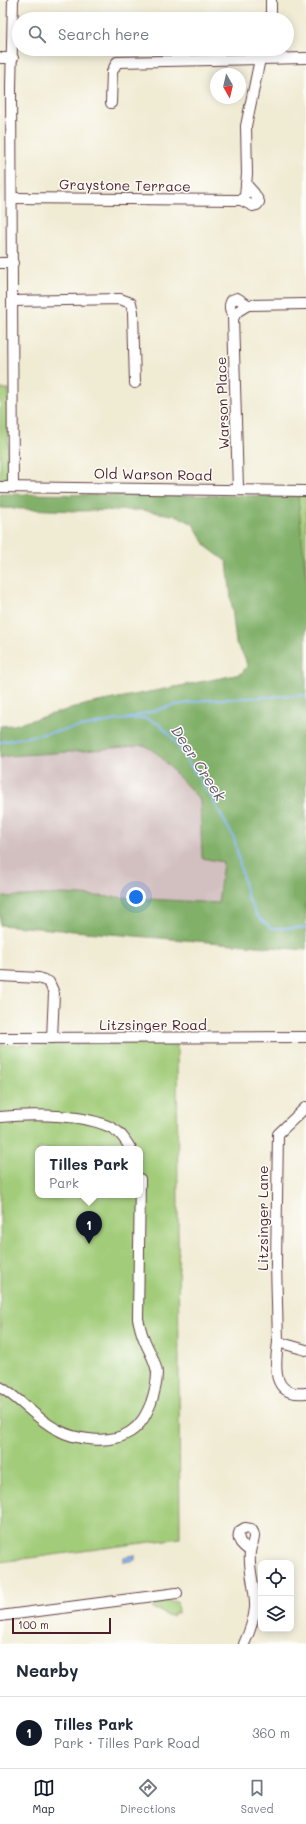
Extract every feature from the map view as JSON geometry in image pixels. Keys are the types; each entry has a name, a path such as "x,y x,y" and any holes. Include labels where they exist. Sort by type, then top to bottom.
{"street":[{"path":"13,0 13,12"},
{"path":"271,0 271,12"},
{"path":"111,103 112,72 117,62 260,59 267,56"},
{"path":"289,56 306,58"},
{"path":"0,58 13,58 13,487"},
{"path":"239,200 245,196 246,126 260,59"},
{"name":"Graystone Terrace","path":"12,198 239,200 252,206 257,205 259,202 254,193 246,184"},
{"path":"0,263 13,263"},
{"path":"12,301 120,299 131,303 134,312 135,383"},
{"name":"Warson Place","path":"238,489 234,316 238,311 248,305 306,304"},
{"name":"Old Warson Road","path":"0,487 306,491"},
{"path":"0,976 51,980 54,993 52,1038"},
{"name":"Litzsinger Road","path":"0,1038 306,1037"},
{"name":"Litzsinger Lane","path":"306,1107 278,1134 276,1263 278,1342 276,1365 278,1381 290,1392 298,1394 306,1393"},
{"path":"0,1117 52,1115 96,1122 118,1132 129,1146"},
{"path":"0,1388 12,1394 57,1430 84,1438 102,1440 129,1433 145,1416 154,1395 157,1372 155,1362 141,1331 138,1319 140,1198"},
{"path":"278,1342 306,1350"},
{"path":"244,1644 249,1633 255,1608 250,1551"},
{"path":"0,1616 177,1593"}],"shaded area":[{"path":"144,745 158,754 200,800 202,858 223,861 218,903 63,894 0,897 0,758 7,756"}],"green space":[{"path":"0,389 9,389 8,480 4,485 0,486"},
{"path":"0,494 298,496 306,580 306,950 0,925 0,897 63,894 218,903 223,862 202,858 200,800 158,754 144,745 7,756 0,758 0,726 14,725 88,704 241,674 247,666 245,658 236,643 227,562 207,547 193,524 178,516 141,510 75,511 0,508"},
{"path":"298,496 306,496 306,580 305,580"},
{"path":"177,1042 180,1538 0,1562 0,1045"},
{"path":"177,1601 178,1613 173,1613 174,1616 166,1616 162,1611 153,1609 153,1604"}],"water":[{"path":"135,1555 135,1560 124,1562 124,1557"}],"waterway":[{"path":"126,719 171,706 205,700 306,695"},
{"name":"Deer Creek","path":"0,742 118,720 145,718 159,724 171,736 212,799 234,838 247,896 257,916 271,928 306,928"}],"place":[{"name":"Tilles Park","path":"89,1244"}]}
